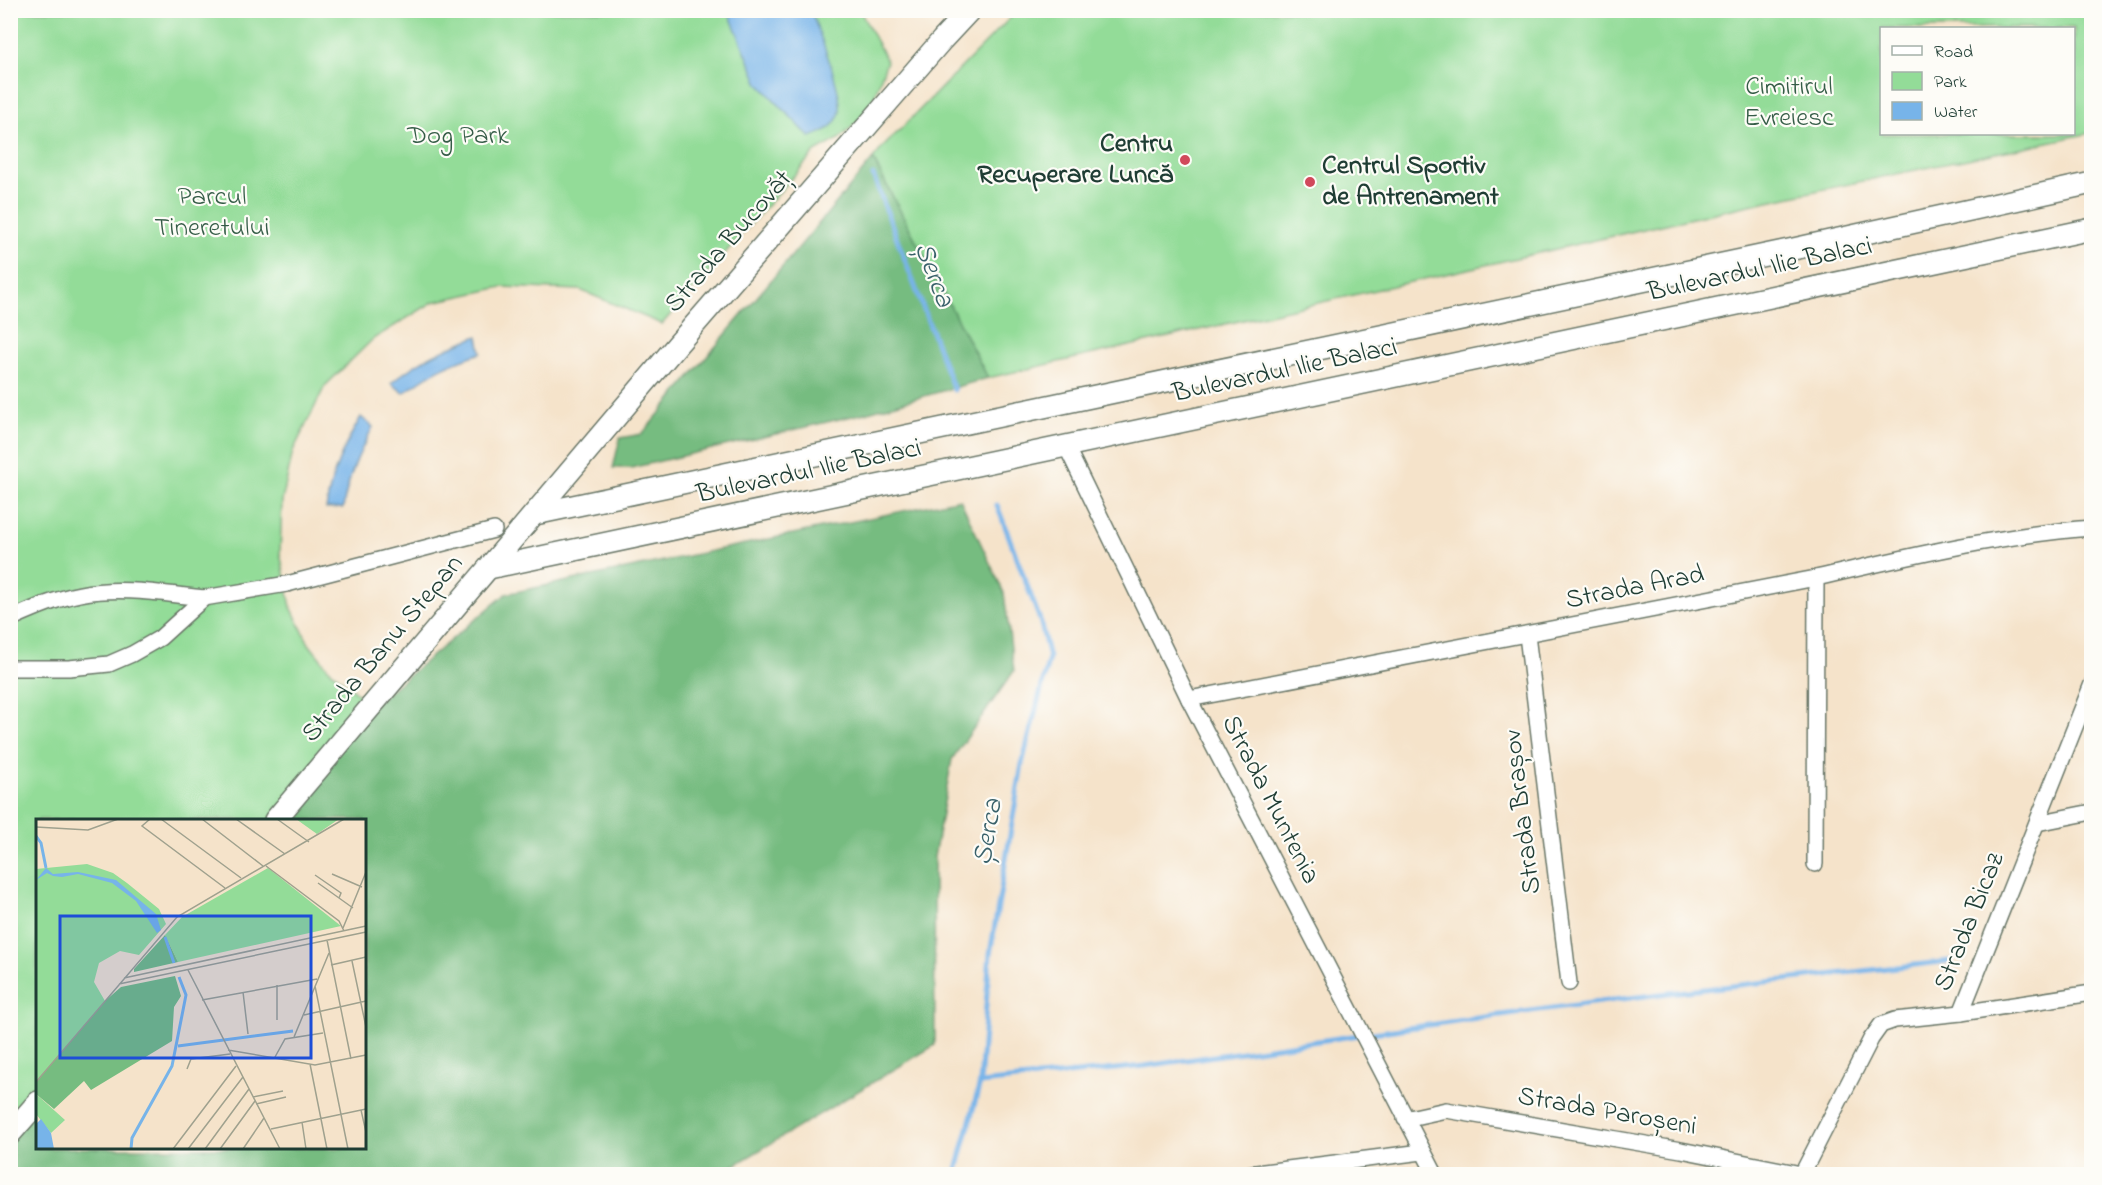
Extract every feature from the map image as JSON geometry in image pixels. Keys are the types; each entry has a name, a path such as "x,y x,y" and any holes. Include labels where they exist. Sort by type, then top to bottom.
{"main road":[{"name":"Strada Bucovăț","path":"535,514 676,345 970,10"},
{"name":"Bulevardul Ilie Balaci","path":"535,514 1766,255 2091,183"},
{"name":"Bulevardul Ilie Balaci","path":"489,568 2091,229"},
{"name":"Strada Banu Stepan","path":"276,819 535,514"},
{"path":"10,1134 36,1104"}],"street":[{"name":"Strada Muntenia","path":"1066,446 1189,699 1435,1174"},
{"name":"Strada Arad","path":"1189,699 1816,578 1917,554 2049,531 2091,528"},
{"path":"10,619 40,605 81,594 132,591 204,598 287,584 494,530"},
{"path":"1815,864 1816,578"},
{"path":"10,668 69,668 109,664 160,638 204,598"},
{"name":"Strada Brașov","path":"1527,635 1569,983"},
{"name":"Strada Bicaz","path":"1801,1174 1871,1039 1881,1025 1895,1020 1961,1013 2091,684"},
{"path":"2037,823 2091,812"},
{"path":"1961,1013 2091,993"},
{"name":"Strada Paroșeni","path":"1405,1119 1446,1110 1681,1150 1801,1174"},
{"path":"1248,1174 1422,1152"}],"green space":[{"name":"Parcul Tineretului","path":"11,11 860,11 887,61 869,111 839,139 815,152 662,324 580,290 502,287 433,302 373,339 325,386 293,451 282,501 280,553 291,607 309,644 328,668 372,706 276,819 36,819 36,1103 11,1134"},
{"name":"Centrul Sportiv de Antrenament","path":"1017,11 2091,11 2091,133 1754,204 988,378 873,159"},
{"path":"873,159 988,378 861,414 631,468 613,468 620,438 642,434"},
{"path":"960,499 1004,593 1014,671 952,759 934,857 935,1045 720,1174 11,1174 11,1134 36,1103 36,1149 366,1149 366,819 276,819 372,706 506,594"}],"water":[{"path":"728,11 811,11 839,95 839,115 831,127 810,137 759,84"},
{"path":"478,336 481,353 441,369 404,393 391,383 432,355"},
{"path":"361,417 373,427 354,466 343,508 326,509 339,461"}],"waterway":[{"name":"Șerca","path":"873,175 954,390"},
{"name":"Șerca","path":"956,1174 980,1083 990,954 1022,764 1049,658 1040,620 997,505"},
{"path":"980,1083 1145,1066 1660,994 1950,961"}],"place":[{"name":"Centru Recuperare Luncă","path":"1185,160"},
{"name":"Centrul Sportiv de Antrenament","path":"1310,182"}],"park label":[{"name":"Cimitirul Evreiesc","path":"1789,102"},
{"name":"Dog Park","path":"458,136"}]}
